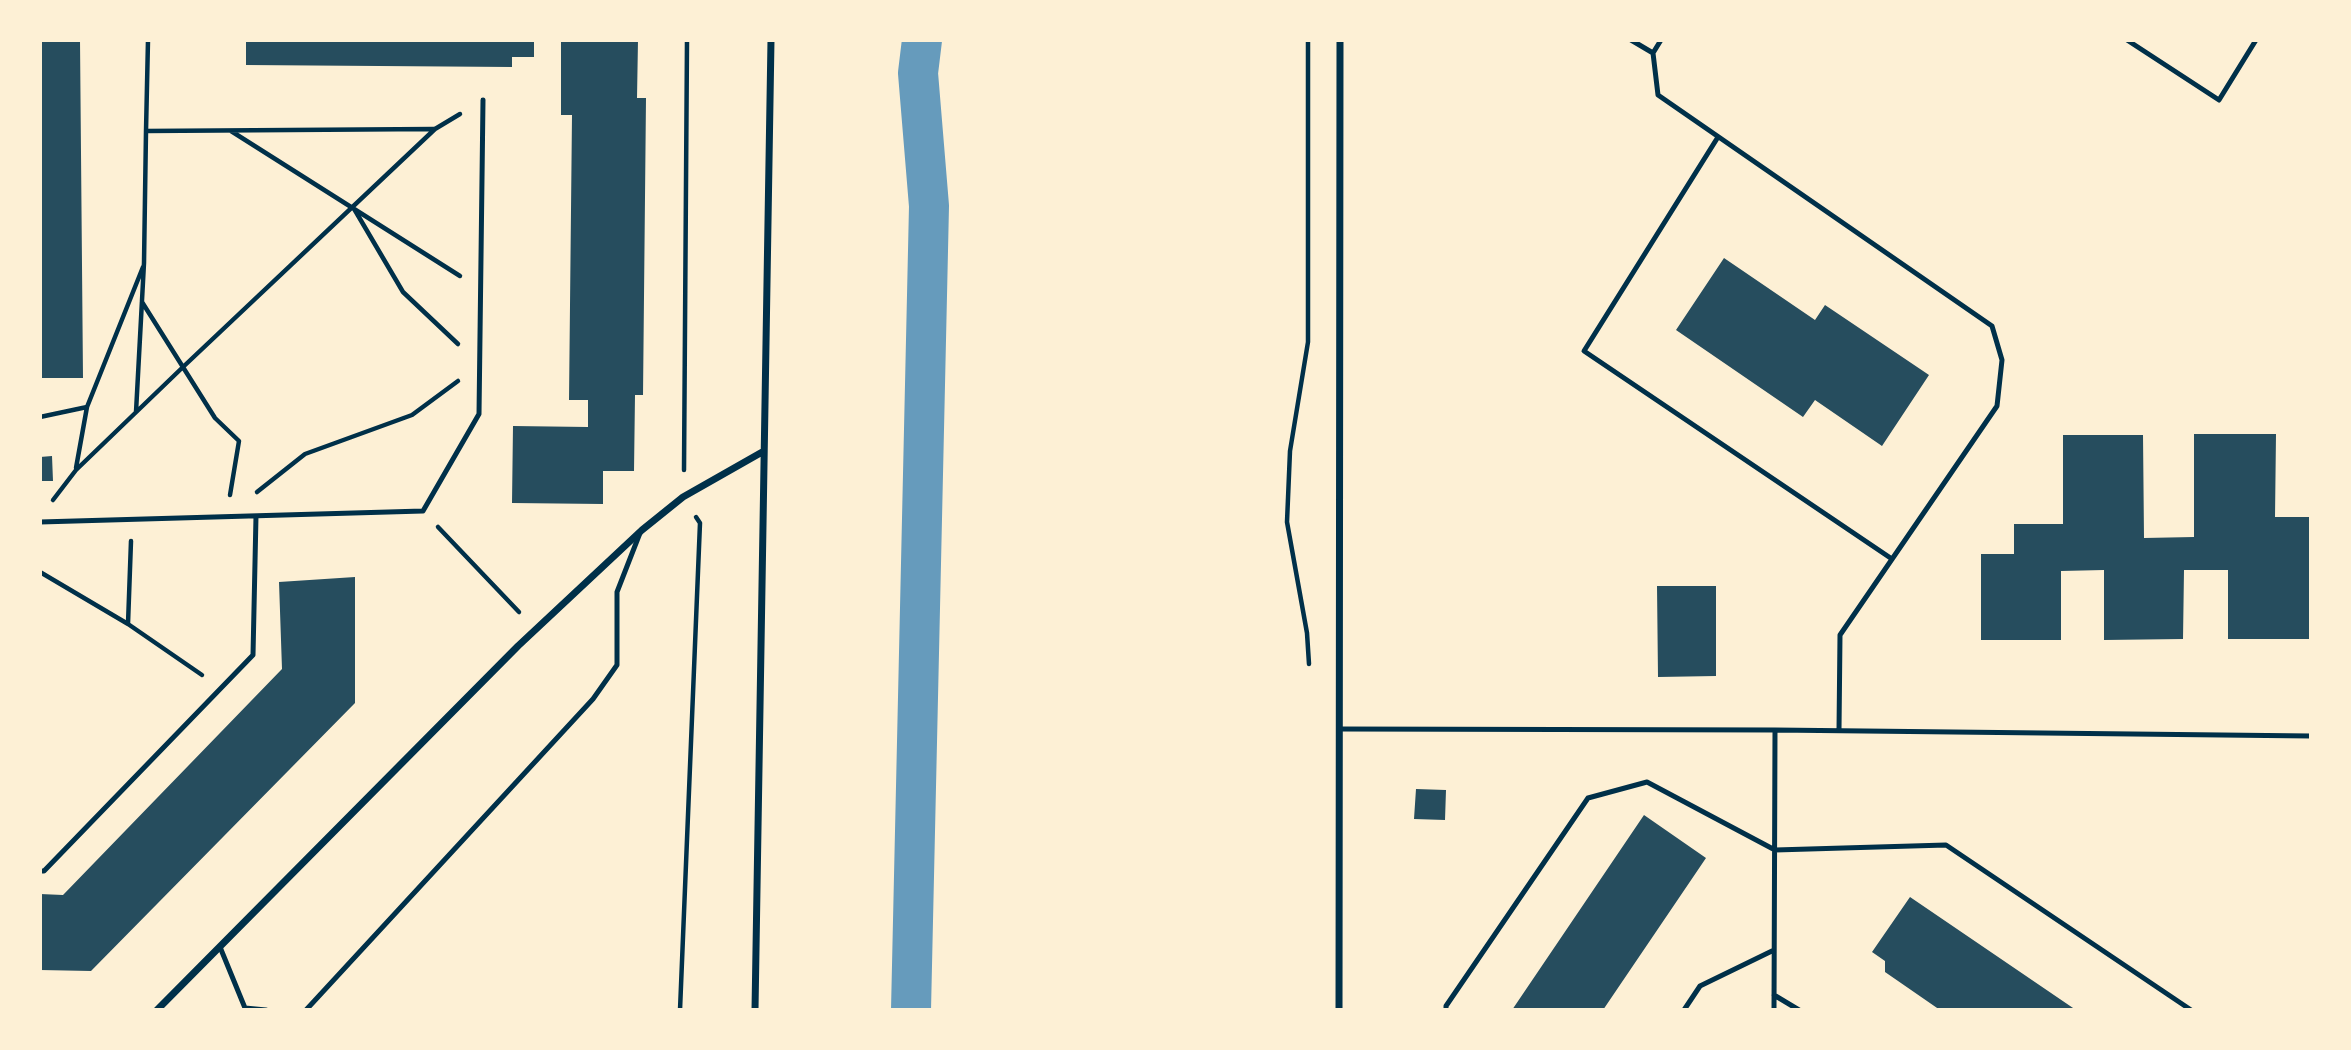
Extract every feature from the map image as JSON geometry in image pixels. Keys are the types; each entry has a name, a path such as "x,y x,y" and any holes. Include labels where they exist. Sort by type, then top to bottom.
{"street":[{"path":"755,1010 771,40"},
{"path":"1339,1010 1340,40"},
{"path":"157,1010 536,630 642,530 684,497 764,451"}],"lane":[{"path":"1631,40 1653,54"},
{"path":"1661,40 1653,54 1658,95 1992,326 2002,360 1997,406 1840,635 1839,730"},
{"path":"2127,40 2219,100 2256,40"},
{"path":"40,522 424,512 479,414 483,100"},
{"path":"1718,137 1584,351 1892,559"},
{"path":"40,871 44,871 253,655 256,516"},
{"path":"306,1010 593,698 617,665 617,592 642,530"},
{"path":"1339,729 1839,730 2311,736"},
{"path":"1774,1010 1775,730"},
{"path":"1446,1010 1446,1006 1588,798 1647,782 1775,850 1946,845 2191,1010"},
{"path":"220,947 245,1008 266,1010"},
{"path":"1684,1010 1700,986 1774,950"},
{"path":"1774,995 1799,1010"}],"path":[{"path":"136,412 144,263 148,40"},
{"path":"1308,40 1308,342 1290,451 1287,522 1307,633 1309,664"},
{"path":"47,508 76,470 435,129 483,100"},
{"path":"146,131 435,129"},
{"path":"230,131 480,289"},
{"path":"226,517 305,454 412,415 480,365 403,292 353,207"},
{"path":"76,470 87,407 144,263"},
{"path":"142,301 215,418 239,441 226,517"},
{"path":"40,417 87,407"},
{"path":"424,512 536,630"},
{"path":"128,624 132,519"},
{"path":"40,572 128,624 220,688"}],"building":[{"path":"40,40 80,40 83,378 40,378"},
{"path":"246,40 534,40 534,57 512,57 512,67 246,65"},
{"path":"561,40 638,40 637,98 646,98 643,395 635,395 634,471 603,471 603,504 512,503 513,426 588,427 588,400 569,400 572,115 561,115"},
{"path":"1724,258 1815,320 1825,305 1929,375 1882,446 1815,400 1803,417 1676,330"},
{"path":"2194,434 2276,434 2275,517 2311,517 2309,639 2228,639 2228,570 2184,570 2183,639 2104,640 2104,570 2061,571 2061,640 1981,640 1981,554 2014,554 2014,524 2063,524 2063,435 2143,435 2144,538 2194,537"},
{"path":"52,456 53,481 40,481 40,457"},
{"path":"355,577 355,703 91,971 40,970 40,894 63,895 282,669 279,582"},
{"path":"1657,586 1716,586 1716,676 1658,677"},
{"path":"1416,789 1446,790 1445,820 1414,819"},
{"path":"1644,815 1706,858 1603,1010 1512,1010"},
{"path":"1910,897 2076,1010 1940,1010 1885,972 1885,961 1872,952"}],"waterway":[{"path":"911,1010 929,206 918,73 922,40"}]}
